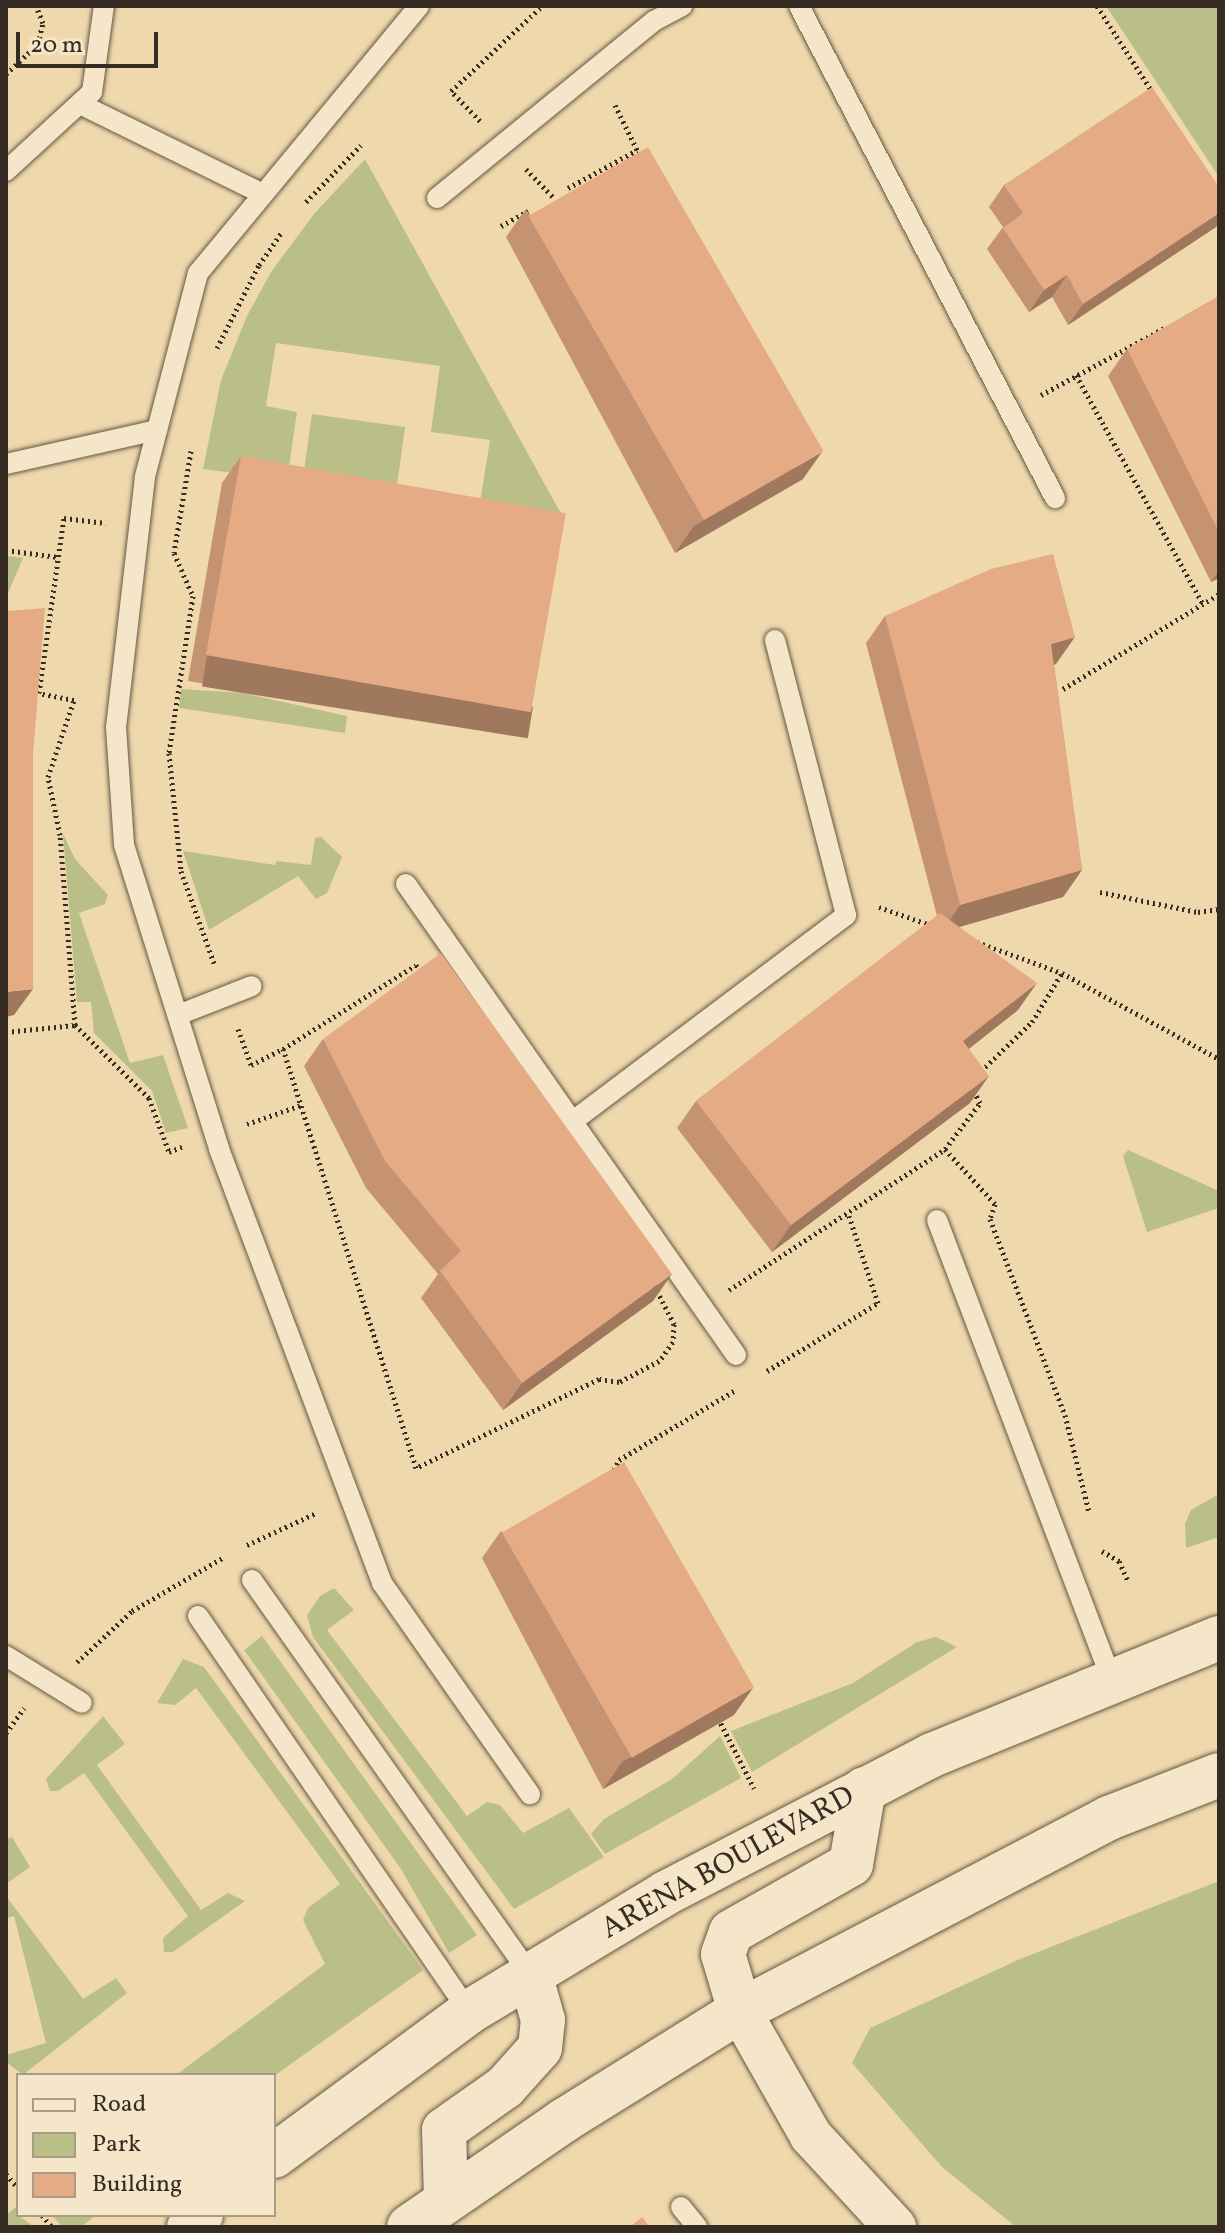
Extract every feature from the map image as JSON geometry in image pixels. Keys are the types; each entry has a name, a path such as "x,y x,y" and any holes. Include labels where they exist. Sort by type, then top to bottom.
{"main road":[{"name":"ARENA BOULEVARD","path":"276,2155 469,2012 666,1893 864,1789 1112,1680 1219,1638"},
{"path":"409,2227 740,2011 1109,1818 1219,1775"},
{"path":"740,2011 723,1954 731,1932 851,1864 864,1789"},
{"path":"446,2200 444,2130 505,2087 540,2048 543,2020 530,1974"}],"street":[{"path":"740,2011 811,2136 895,2227"}],"lane":[{"path":"6,171 92,92 104,6"},
{"path":"419,6 198,273 157,430 139,527 116,727 124,845 215,1135 382,1583 530,1794"},
{"path":"437,198 654,21 682,6"},
{"path":"799,6 1055,498"},
{"path":"80,104 263,194"},
{"path":"6,464 157,430"},
{"path":"573,1121 846,915 775,640"},
{"path":"406,884 736,1355"},
{"path":"178,1015 252,986"},
{"path":"937,1220 1112,1680"},
{"path":"252,1580 530,1974"},
{"path":"198,1616 469,2012"},
{"path":"6,1656 82,1703"},
{"path":"681,2207 697,2227"}],"path":[{"path":"6,74 38,44 43,23 36,6"},
{"path":"1097,6 1161,107"},
{"path":"615,105 645,164"},
{"path":"299,211 361,145"},
{"path":"501,226 637,150"},
{"path":"212,359 259,265 289,222"},
{"path":"1010,412 1180,319"},
{"path":"1076,375 1202,602"},
{"path":"193,438 174,553 193,596 169,753 181,871 251,1065 283,1049 416,965 643,1264 674,1324 673,1342 659,1361 619,1382 599,1379 416,1468 283,1049"},
{"path":"178,532 64,518 39,693 74,700 48,777 60,835 75,1025 149,1098 169,1152 301,1105"},
{"path":"6,550 58,557"},
{"path":"1063,689 1219,594"},
{"path":"1100,892 1198,912 1219,909"},
{"path":"875,905 935,927"},
{"path":"965,937 1062,973 1219,1059"},
{"path":"674,1324 849,1216 945,1149 980,1103 969,1082 1032,1022 1062,973"},
{"path":"6,1032 75,1025"},
{"path":"945,1149 995,1204 990,1219 1065,1415 1094,1526"},
{"path":"757,1377 878,1303 849,1216"},
{"path":"608,1485 619,1460 743,1385"},
{"path":"242,1547 323,1510"},
{"path":"1098,1539 1103,1553 1119,1561 1128,1581"},
{"path":"6,1733 23,1709 132,1611 229,1554"},
{"path":"711,1705 754,1788"}],"green space":[{"path":"1106,6 1219,6 1219,177 1116,21"},
{"path":"365,159 564,519 479,508 490,440 431,432 440,366 276,343 266,406 297,412 287,480 203,469 221,380 247,316 271,272 314,214"},
{"path":"312,414 405,427 395,496 302,483"},
{"path":"6,556 23,558 6,598"},
{"path":"181,689 243,693 347,716 345,733 179,708"},
{"path":"63,834 75,859 108,895 105,904 79,913 130,1063 163,1055 188,1128 166,1133 152,1091 94,1033 91,1002 77,1002"},
{"path":"321,837 342,857 327,893 316,899 298,876 209,930 183,851 275,865 277,861 311,865 315,838"},
{"path":"1128,1150 1219,1191 1219,1208 1147,1232 1123,1156"},
{"path":"1219,1494 1219,1537 1186,1548 1185,1524 1191,1510"},
{"path":"334,1588 354,1610 327,1630 467,1816 487,1802 500,1805 523,1833 569,1808 604,1857 514,1909 313,1637 307,1615 320,1596"},
{"path":"262,1636 477,1935 449,1953 401,1869 244,1650"},
{"path":"936,1637 957,1647 752,1772 731,1731 853,1683 917,1642"},
{"path":"183,1659 204,1667 423,1970 276,2075 179,2073 325,1964 303,1920 308,1908 340,1884 196,1688 175,1705 157,1703"},
{"path":"103,1716 125,1744 97,1765 201,1910 228,1893 245,1901 173,1952 164,1952 163,1938 188,1916 84,1773 58,1791 50,1791 46,1779"},
{"path":"720,1736 741,1778 605,1854 591,1834 604,1819 672,1779"},
{"path":"12,1837 30,1867 6,1884 6,1839"},
{"path":"1219,1881 1219,2227 1016,2227 942,2167 852,2063 870,2028 1020,1959"},
{"path":"6,1896 83,1999 116,1978 127,1993 26,2073 20,2073 6,2062 6,2055 46,2043 14,1916 6,1918"},
{"path":"16,2207 16,2217 34,2227 6,2227 6,2215"},
{"path":"54,2217 94,2217 81,2227 62,2227"}],"building":[{"path":"1152,87 1219,187 1219,213 1083,304 1067,275 1044,290 1003,228 1023,213 1004,185"},
{"path":"648,147 824,451 704,520 528,216"},
{"path":"1219,296 1219,532 1127,349"},
{"path":"241,456 566,513 531,712 206,655"},
{"path":"1053,554 1075,637 1051,644 1082,870 960,905 885,616 991,569"},
{"path":"45,608 33,755 33,989 6,992 6,611"},
{"path":"940,913 1037,983 963,1041 989,1076 791,1225 696,1101"},
{"path":"441,953 672,1274 522,1383 440,1271 461,1251 385,1161 323,1039"},
{"path":"624,1462 754,1687 632,1758 502,1532"},
{"path":"642,2217 650,2227 630,2227"}]}
